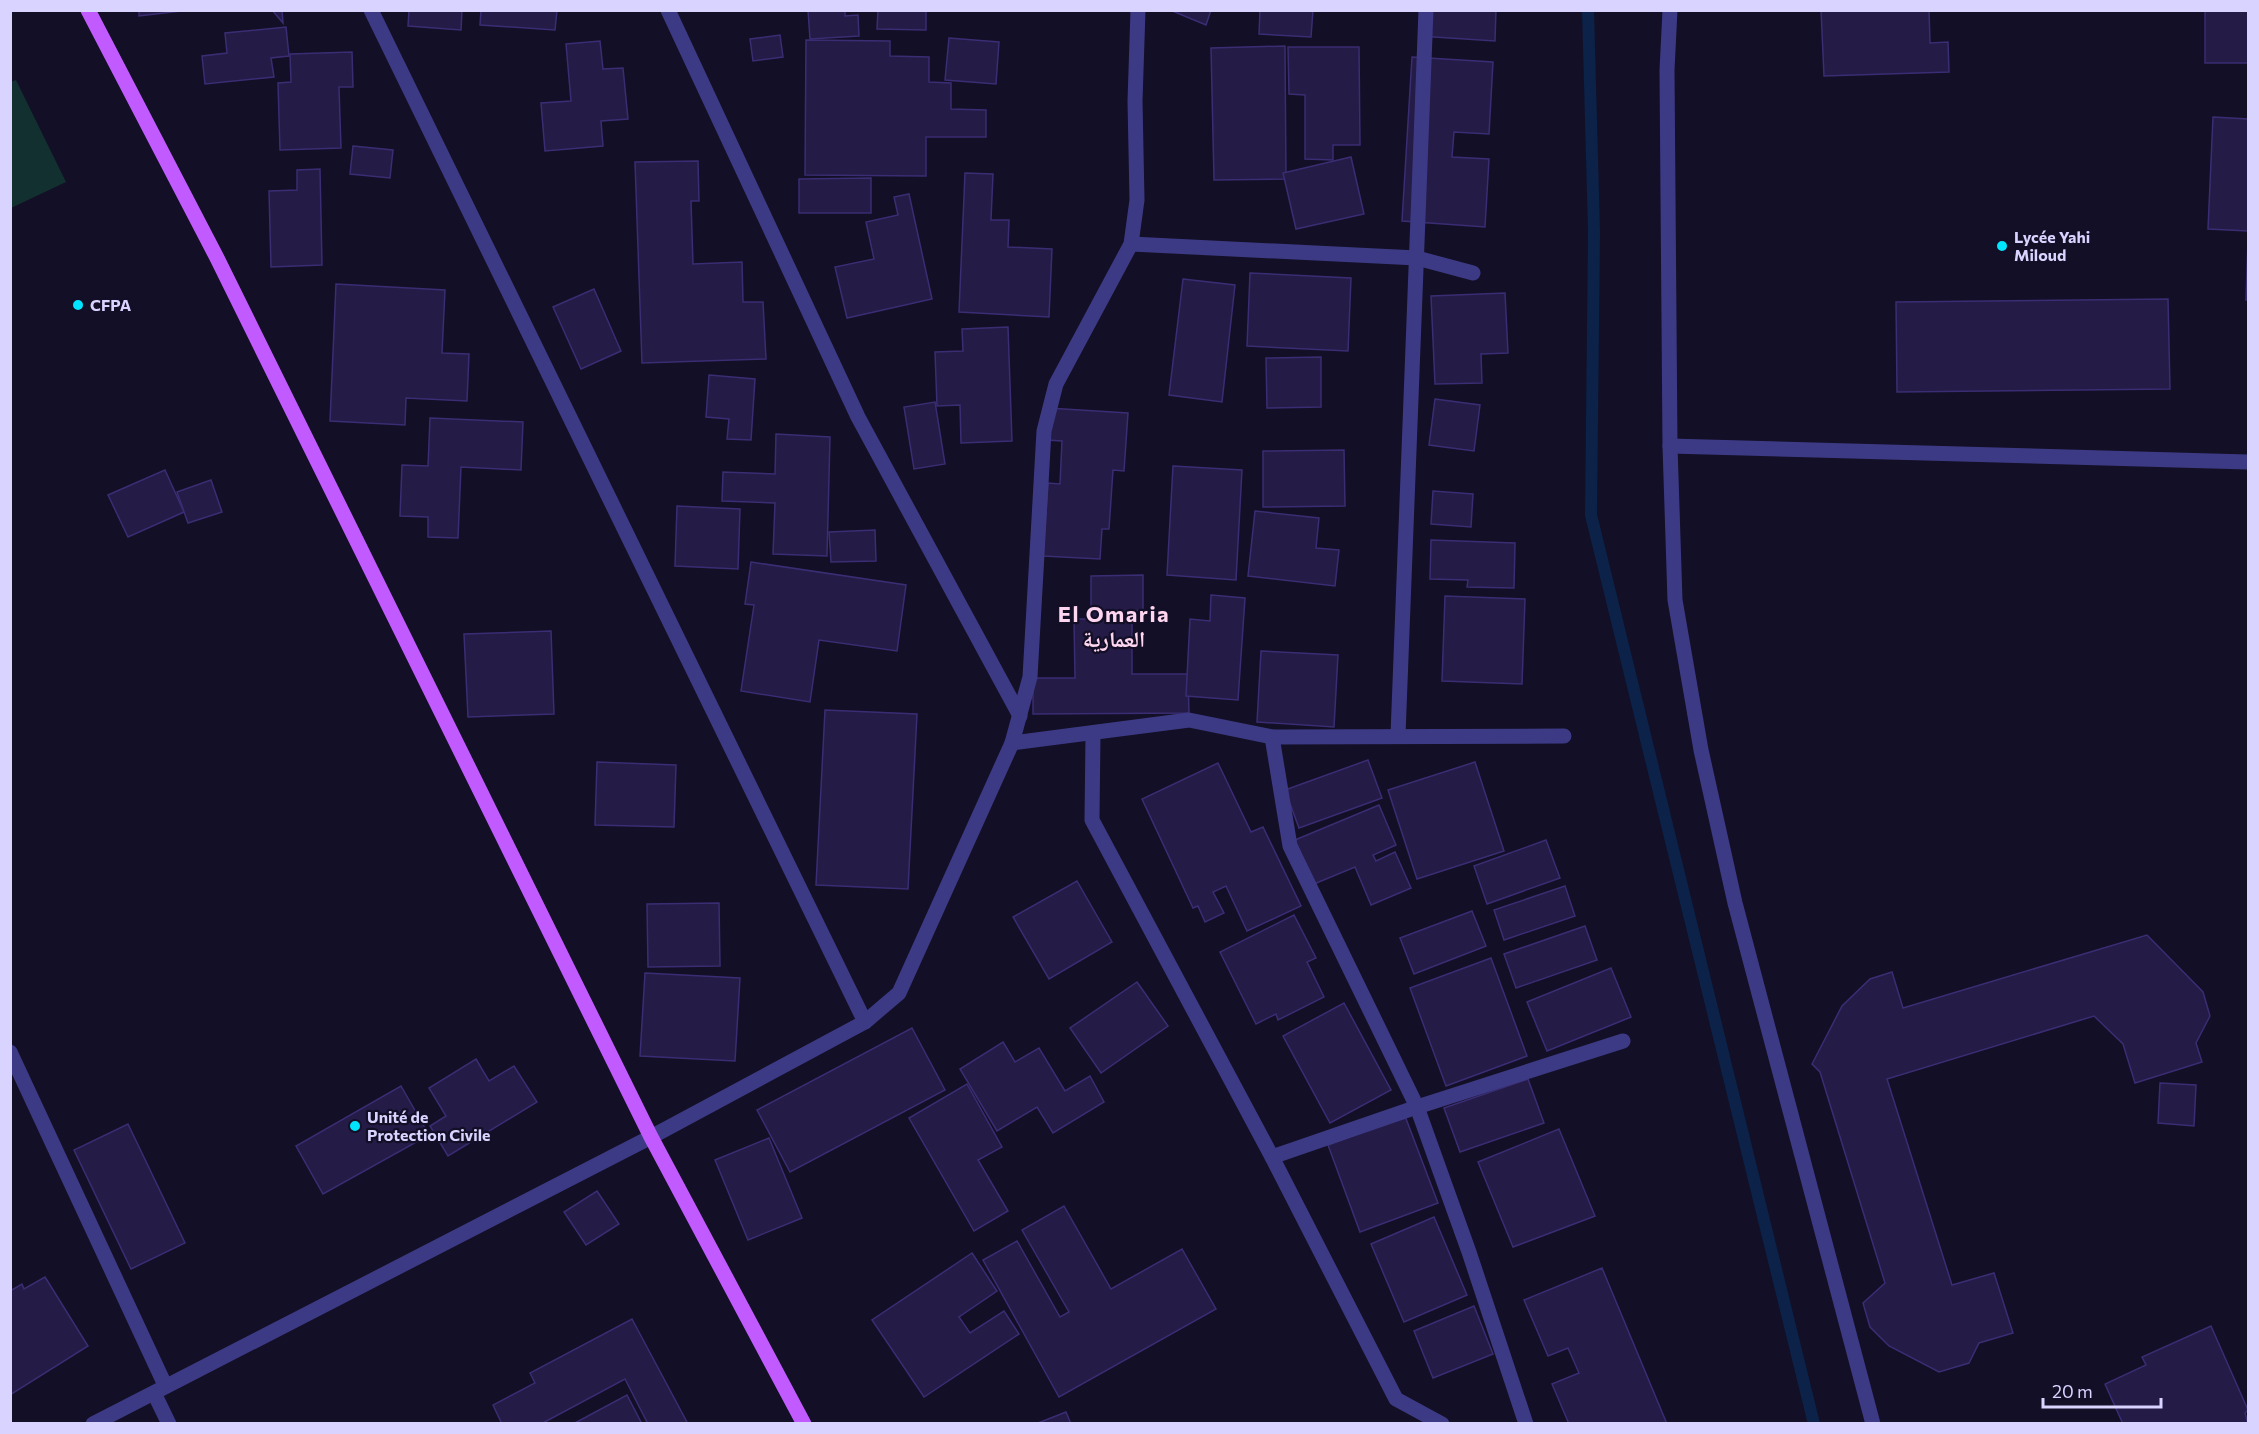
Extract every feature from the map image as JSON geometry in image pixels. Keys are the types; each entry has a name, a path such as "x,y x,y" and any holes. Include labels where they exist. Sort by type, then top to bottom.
{"main road":[{"path":"88,10 223,269 651,1137 804,1424"}],"street":[{"path":"371,10 865,1022"},
{"path":"668,10 858,417 1020,716"},
{"path":"93,1424 651,1137 865,1022 899,993 1012,743 1030,677 1044,431 1056,384 1131,244 1137,200 1135,101 1138,10"},
{"path":"1398,735 1426,10"},
{"path":"1670,10 1667,70 1670,446 1675,600 1701,750 1735,903 1873,1424"},
{"path":"1131,244 1417,258 1473,273"},
{"path":"1670,446 2248,462"},
{"path":"1012,743 1189,720 1272,737 1564,736"},
{"path":"1093,734 1092,820 1272,1157 1396,1399 1442,1424"},
{"path":"1272,737 1290,846 1417,1107 1469,1251 1526,1424"},
{"path":"1272,1157 1417,1107 1623,1041"},
{"path":"10,1052 159,1389 169,1424"}],"green space":[{"path":"16,80 66,182 11,208 10,82"}],"building":[{"path":"139,10 190,10 139,16"},
{"path":"272,10 282,10 283,23"},
{"path":"409,10 462,10 461,30 408,26"},
{"path":"481,10 557,10 555,30 480,25"},
{"path":"808,10 845,10 845,16 858,15 859,36 810,39"},
{"path":"878,10 926,10 926,30 877,29"},
{"path":"1170,10 1211,10 1206,25"},
{"path":"1260,10 1313,10 1311,37 1259,34"},
{"path":"1420,10 1496,10 1495,41 1419,36"},
{"path":"1821,10 1929,10 1930,43 1948,42 1949,72 1824,76"},
{"path":"2205,10 2248,10 2248,63 2205,63"},
{"path":"286,27 289,56 271,58 274,77 205,84 202,56 227,53 225,33"},
{"path":"780,35 783,57 753,61 750,39"},
{"path":"949,38 999,42 996,84 945,80"},
{"path":"806,40 890,41 890,56 929,57 929,82 951,83 951,109 986,110 986,137 926,137 926,176 805,175"},
{"path":"600,41 603,69 623,68 628,119 601,121 603,146 545,151 541,103 571,101 566,44"},
{"path":"1285,46 1286,179 1214,180 1211,48"},
{"path":"1288,47 1359,47 1360,145 1333,145 1333,160 1305,159 1305,95 1289,94"},
{"path":"352,52 353,87 339,87 341,148 280,150 278,83 291,82 290,54"},
{"path":"1412,57 1493,62 1489,134 1454,132 1452,157 1489,159 1485,227 1402,221"},
{"path":"2213,117 2248,119 2248,231 2208,229"},
{"path":"353,146 393,150 390,178 350,174"},
{"path":"1351,157 1364,214 1296,229 1283,173"},
{"path":"698,161 699,201 691,201 693,264 742,262 743,302 763,302 766,359 642,363 635,162"},
{"path":"320,169 322,265 271,267 269,191 297,190 297,170"},
{"path":"965,173 993,174 991,220 1009,220 1008,247 1052,249 1049,317 959,312"},
{"path":"871,178 871,213 799,213 799,179"},
{"path":"909,194 932,299 847,318 835,267 874,259 866,222 898,215 894,197"},
{"path":"2248,240 2248,300 2246,300"},
{"path":"1250,273 1351,278 1348,351 1247,346"},
{"path":"1183,279 1235,285 1222,402 1169,395"},
{"path":"336,284 445,290 442,353 469,354 467,401 406,398 405,425 330,421"},
{"path":"594,289 621,351 581,369 553,307"},
{"path":"1505,293 1508,353 1481,354 1482,383 1435,384 1431,296"},
{"path":"2168,299 2170,389 1897,392 1896,302"},
{"path":"1008,327 1012,441 961,443 960,405 937,406 935,352 963,351 962,329"},
{"path":"1321,357 1321,407 1267,408 1266,358"},
{"path":"709,375 755,379 751,440 727,439 729,419 706,417"},
{"path":"1435,399 1480,405 1474,451 1429,445"},
{"path":"935,402 945,464 914,469 904,407"},
{"path":"1048,408 1128,413 1124,471 1113,470 1109,529 1102,529 1100,559 1043,556 1048,483 1060,484 1062,441 1047,440"},
{"path":"430,418 523,422 521,470 461,467 458,538 428,537 428,517 400,516 402,465 428,466"},
{"path":"776,434 830,437 827,556 773,554 775,503 722,501 723,472 775,474"},
{"path":"1344,450 1345,506 1263,507 1263,451"},
{"path":"1173,466 1242,470 1236,580 1167,575"},
{"path":"165,470 184,512 128,537 108,495"},
{"path":"211,480 222,512 188,523 177,492"},
{"path":"1433,491 1473,494 1471,527 1431,524"},
{"path":"677,506 740,509 738,569 675,566"},
{"path":"1255,511 1319,518 1316,548 1339,550 1335,586 1248,576"},
{"path":"875,530 876,561 831,562 829,532"},
{"path":"1431,540 1515,543 1514,588 1467,587 1468,580 1430,579"},
{"path":"751,562 906,585 897,651 819,640 810,702 741,691 754,605 745,604"},
{"path":"1143,575 1143,611 1132,610 1132,674 1188,674 1189,713 1033,714 1033,678 1075,678 1074,619 1091,619 1091,576"},
{"path":"1211,595 1245,598 1238,700 1186,696 1190,619 1210,621"},
{"path":"1445,596 1525,599 1522,684 1442,681"},
{"path":"551,631 554,714 468,717 464,634"},
{"path":"1261,651 1338,655 1334,727 1257,722"},
{"path":"825,710 917,714 908,889 816,885"},
{"path":"1368,760 1382,798 1299,828 1285,790"},
{"path":"597,762 676,765 674,827 595,825"},
{"path":"1475,762 1504,851 1417,879 1388,790"},
{"path":"1218,763 1251,832 1263,827 1301,906 1247,931 1226,886 1213,892 1224,913 1205,922 1198,906 1193,908 1142,799"},
{"path":"1379,805 1396,845 1373,855 1376,861 1395,852 1411,888 1371,905 1355,867 1314,884 1295,840"},
{"path":"1546,840 1560,878 1487,904 1474,866"},
{"path":"1077,881 1112,942 1049,979 1013,917"},
{"path":"1565,886 1575,916 1504,940 1494,910"},
{"path":"719,903 720,966 648,967 647,904"},
{"path":"1472,911 1486,946 1414,974 1400,938"},
{"path":"1294,915 1316,958 1307,962 1324,997 1278,1020 1276,1014 1256,1024 1220,952"},
{"path":"1585,926 1597,960 1516,988 1504,954"},
{"path":"2147,935 2203,992 2210,1016 2196,1043 2202,1062 2135,1083 2123,1044 2094,1016 1887,1079 1952,1285 1994,1273 2013,1333 1979,1343 1969,1363 1939,1372 1889,1346 1870,1327 1863,1303 1885,1283 1820,1072 1812,1064 1842,1006 1870,979 1892,972 1903,1008"},
{"path":"1491,958 1527,1056 1446,1086 1410,988"},
{"path":"1611,968 1631,1017 1547,1051 1527,1002"},
{"path":"645,973 740,978 735,1061 640,1056"},
{"path":"1137,982 1168,1026 1101,1073 1070,1028"},
{"path":"1344,1003 1391,1090 1330,1123 1283,1036"},
{"path":"912,1028 945,1090 790,1172 757,1110"},
{"path":"1003,1042 1015,1062 1039,1048 1065,1091 1090,1076 1104,1102 1053,1133 1037,1107 997,1131 960,1069"},
{"path":"476,1059 489,1081 514,1066 537,1102 448,1156 430,1126 446,1116 429,1088"},
{"path":"1528,1079 1544,1123 1460,1152 1444,1108"},
{"path":"2160,1083 2196,1085 2194,1126 2158,1123"},
{"path":"967,1084 1002,1147 978,1160 1008,1211 974,1231 909,1118"},
{"path":"401,1086 429,1135 323,1194 296,1146"},
{"path":"1405,1116 1438,1203 1360,1232 1328,1145"},
{"path":"128,1124 185,1243 131,1269 74,1150"},
{"path":"1559,1129 1595,1216 1513,1247 1478,1162"},
{"path":"769,1138 802,1218 748,1240 715,1160"},
{"path":"597,1191 619,1224 586,1245 564,1212"},
{"path":"1064,1206 1111,1289 1182,1249 1216,1309 1059,1397 983,1260 1017,1241 1060,1317 1069,1312 1022,1230"},
{"path":"1434,1217 1467,1295 1404,1322 1371,1244"},
{"path":"972,1253 997,1291 959,1317 970,1333 1004,1311 1019,1334 924,1397 872,1320"},
{"path":"1602,1268 1667,1424 1569,1424 1552,1384 1579,1373 1568,1348 1548,1356 1524,1300"},
{"path":"45,1277 88,1346 10,1395 10,1291 22,1284 24,1289"},
{"path":"1474,1306 1493,1354 1433,1378 1414,1331"},
{"path":"632,1319 688,1424 648,1424 625,1379 541,1424 502,1424 493,1405 535,1383 530,1373"},
{"path":"2211,1326 2248,1410 2245,1413 2248,1424 2123,1424 2105,1384 2146,1365 2142,1357"},
{"path":"627,1395 642,1424 573,1424"},
{"path":"1066,1412 1071,1424 1038,1423"}],"waterway":[{"path":"1588,10 1594,232 1591,515 1814,1424"}],"place":[{"name":"Lycée Yahi Miloud","path":"2002,246"},
{"name":"CFPA","path":"78,305"},
{"name":"Unité de Protection Civile","path":"355,1126"}],"district":[{"name":"El Omaria العمارية","path":"1114,626"}]}
